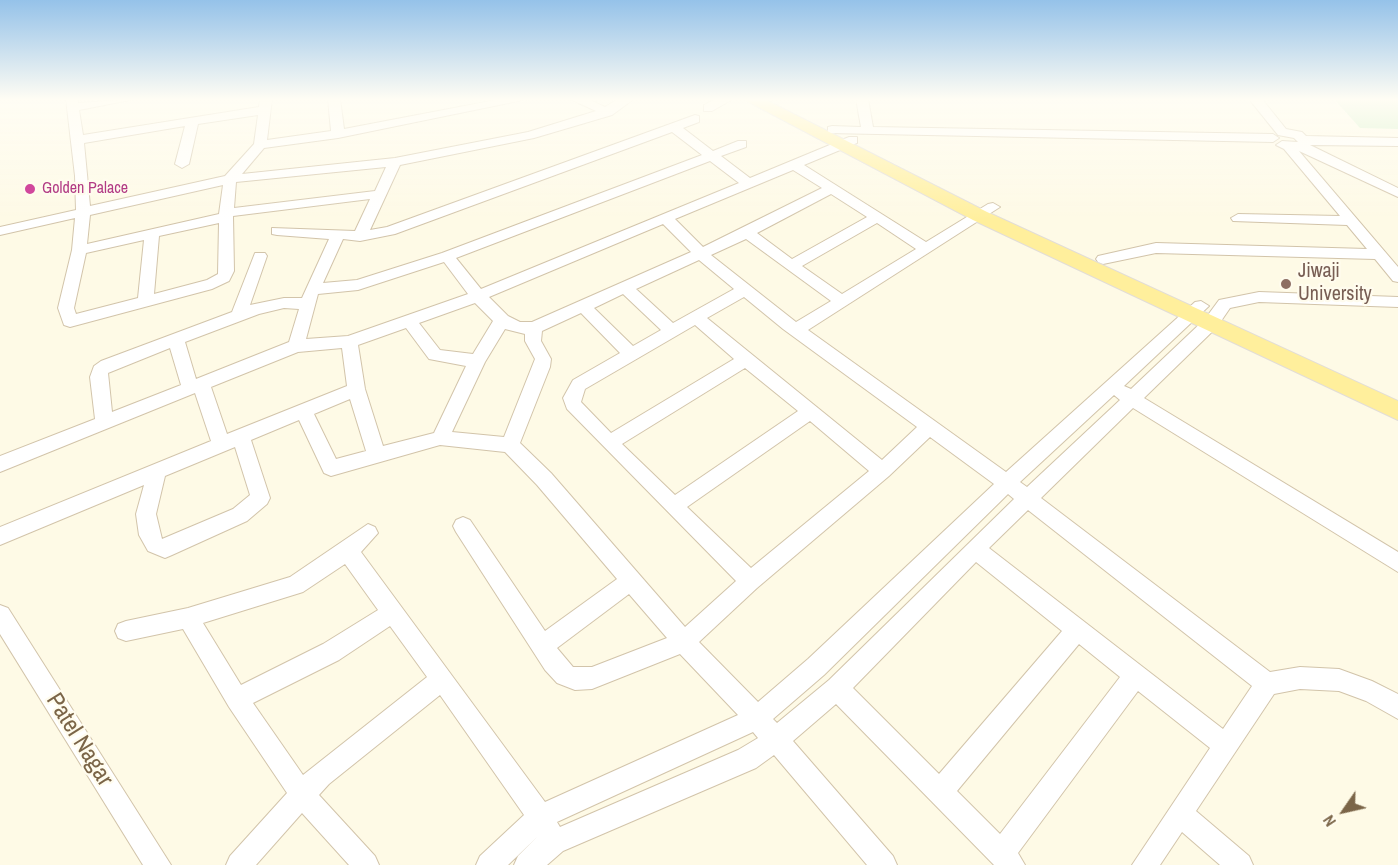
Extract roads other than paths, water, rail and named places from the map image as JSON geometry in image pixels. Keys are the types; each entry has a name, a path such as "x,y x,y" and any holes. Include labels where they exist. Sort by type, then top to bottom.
{"main road":[{"path":"852,139 986,211 1206,314 1398,411"},
{"path":"986,211 1103,258 1206,314 1398,395"}],"street":[{"path":"82,139 78,140 83,212 79,250 66,308 70,321 212,284 224,277 227,271 226,215 230,179 260,145 261,139"},
{"path":"182,165 188,139"},
{"path":"260,145 300,139"},
{"path":"0,231 230,179 395,162 505,139"},
{"path":"278,231 360,236 390,231 640,139"},
{"path":"691,139 749,184"},
{"path":"0,464 296,346 349,342 478,296 795,165 844,139"},
{"path":"1286,139 1398,193"},
{"path":"1298,145 1398,142"},
{"path":"104,422 99,386 100,370 107,365 238,316 276,304 358,285 447,256 742,144"},
{"path":"1298,145 1352,221 1398,277"},
{"path":"360,236 382,194 395,162"},
{"path":"795,165 927,249"},
{"path":"447,256 478,296 502,320 517,328 534,328 747,233 831,189"},
{"path":"79,250 226,215 382,194"},
{"path":"796,330 986,211"},
{"path":"792,265 877,217"},
{"path":"665,218 700,253 796,330 1007,483 1267,684"},
{"path":"1238,218 1352,221"},
{"path":"747,233 841,301"},
{"path":"146,300 152,234"},
{"path":"296,346 310,296 339,235"},
{"path":"1103,258 1156,248 1379,254"},
{"path":"238,316 260,256"},
{"path":"625,287 673,332"},
{"path":"745,290 579,385 573,392 573,404 609,443 750,581"},
{"path":"489,865 540,817 757,718 816,667 1111,386 1206,314 1225,304 1259,297 1398,302"},
{"path":"584,307 632,355"},
{"path":"527,865 554,842 747,759 776,740 837,688 975,549 1029,500 1130,398 1206,314"},
{"path":"696,318 882,471"},
{"path":"440,438 477,361 502,320"},
{"path":"410,321 423,342 435,355 477,361"},
{"path":"510,445 542,367 540,352 533,341 534,328"},
{"path":"176,339 222,445"},
{"path":"349,342 356,389 376,455"},
{"path":"609,443 746,360"},
{"path":"1111,386 1398,564"},
{"path":"0,536 356,389"},
{"path":"304,411 331,468 336,469 376,455 440,438 510,445 544,479 684,642 757,718 884,865"},
{"path":"674,506 810,412"},
{"path":"463,526 542,646 565,675 575,679 592,678 684,642 750,581 882,471 929,427"},
{"path":"156,472 146,514 149,535 155,546 165,549 240,515 260,498 241,437"},
{"path":"126,631 188,618 296,585 348,551 368,533"},
{"path":"975,549 1226,746"},
{"path":"348,551 540,817 554,842"},
{"path":"542,646 631,580"},
{"path":"237,699 331,652 393,612"},
{"path":"188,618 237,699 303,796 366,865"},
{"name":"Patel Nagar","path":"2,623 155,864"},
{"path":"941,791 1077,630"},
{"path":"837,688 1006,859 1136,675"},
{"path":"1145,865 1267,684 1300,678 1340,680 1372,692 1398,707"},
{"path":"239,865 320,775 442,679"},
{"path":"1180,813 1240,865"}],"place":[{"name":"Golden Palace","path":"30,189"},
{"name":"Jiwaji University","path":"1286,284"}]}
